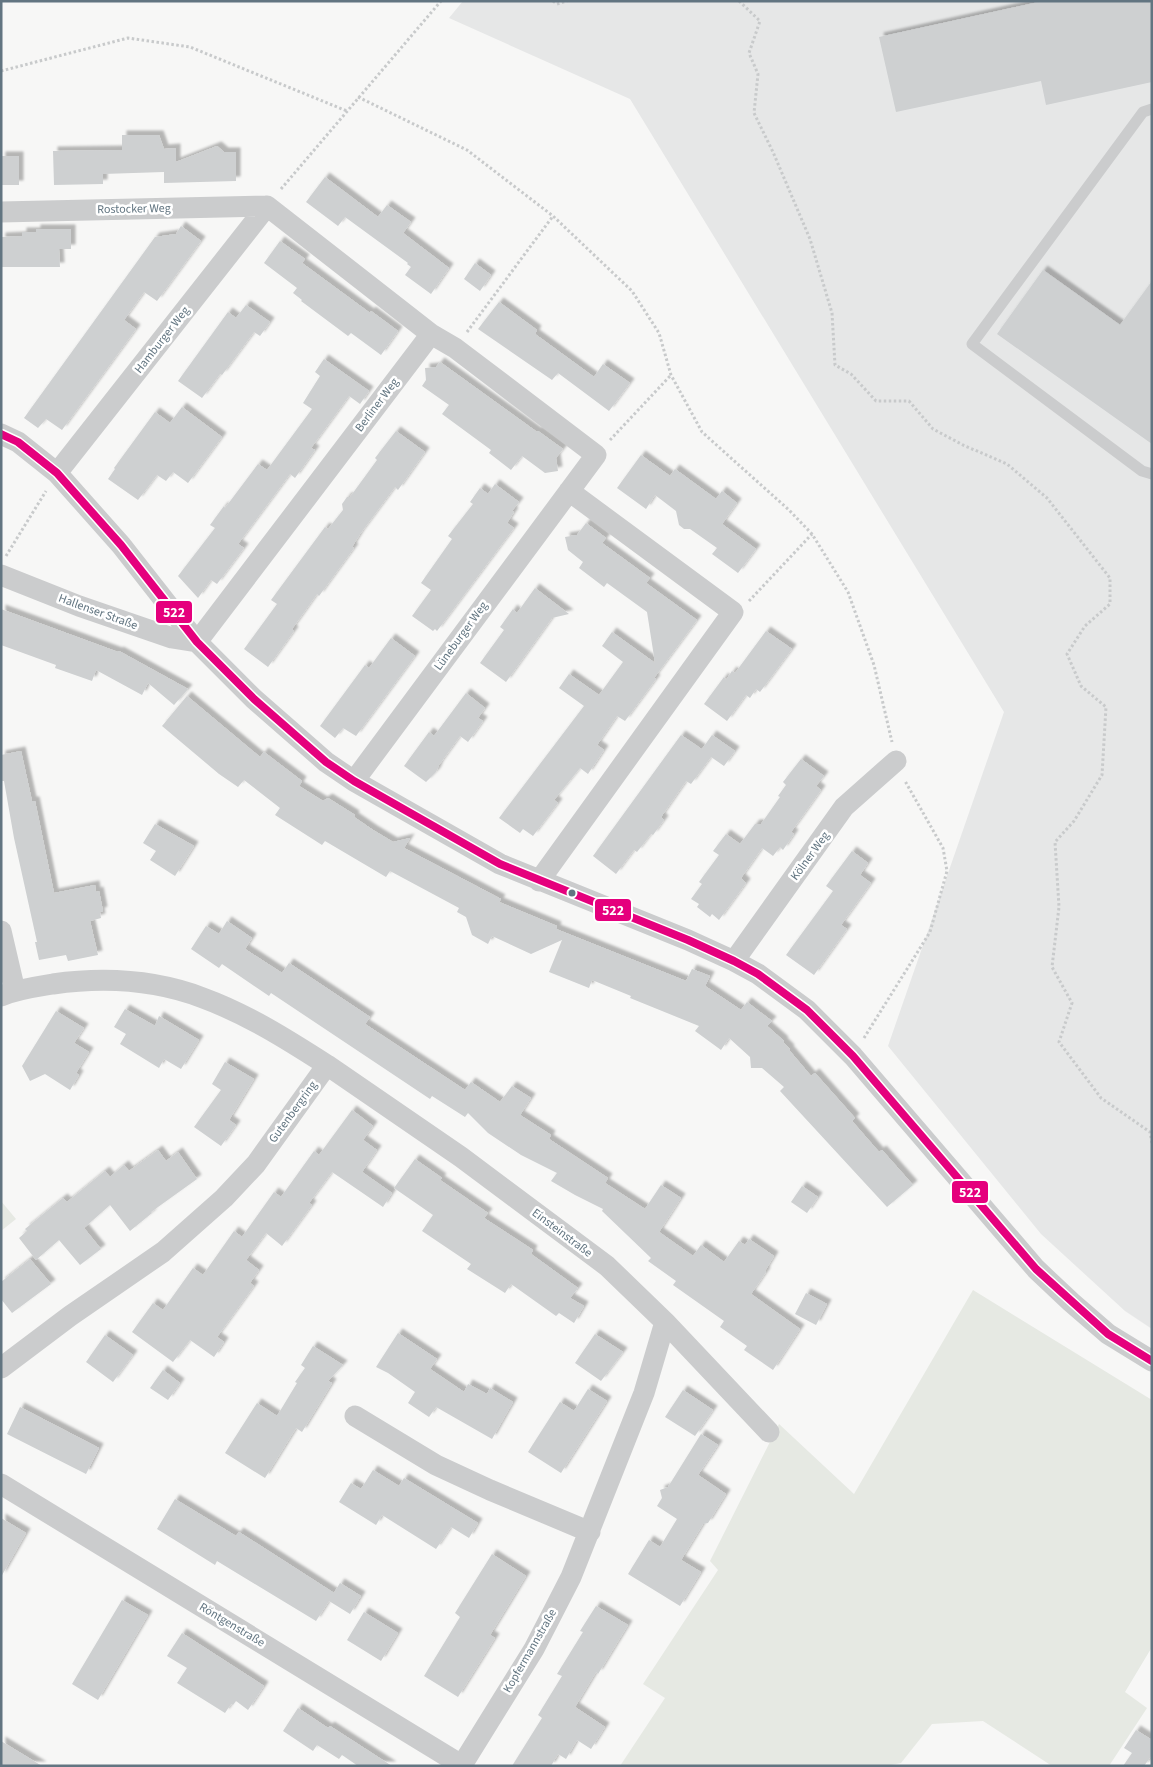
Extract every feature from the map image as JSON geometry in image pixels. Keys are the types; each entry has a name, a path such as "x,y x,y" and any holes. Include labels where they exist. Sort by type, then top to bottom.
{"street":[{"name":"Rostocker Weg","path":"1,212 267,206"},
{"path":"267,206 431,334 455,348 596,455 569,490 733,612 539,881"},
{"name":"Hamburger Weg","path":"57,473 267,206"},
{"name":"Berliner Weg","path":"197,642 431,334"},
{"path":"1,434 18,442 57,473 121,545 197,642 254,699 326,762 354,781 500,864 688,940 734,961 758,974 807,1010 853,1056 1036,1269 1108,1334 1152,1362"},
{"name":"Lüneburger Weg","path":"354,781 569,490"},
{"name":"Hallenser Straße","path":"1,575 79,606 172,638 197,642"},
{"name":"Kölner Weg","path":"734,961 844,807 896,761"},
{"path":"1,931 8,993 67,982 116,979 159,986 203,998 236,1013 289,1041 327,1065"},
{"name":"Einsteinstraße","path":"327,1065 461,1157 606,1266 665,1322 769,1432"},
{"name":"Gutenbergring","path":"1,1368 163,1252 224,1198 256,1164 327,1065"},
{"name":"Kopfermannstraße","path":"462,1765 534,1649 571,1577 644,1393 665,1322"},
{"path":"355,1416 436,1465 590,1532"},
{"name":"Röntgenstraße","path":"1,1484 462,1765"}],"lane":[{"path":"1152,109 1143,112 972,344 1142,470 1152,474"}],"path":[{"path":"267,206 441,1"},
{"path":"553,1 557,4 566,1"},
{"path":"739,1 760,21 749,53 758,74 754,113 773,152 810,239 832,313 835,365 850,374 876,401 909,401 933,429 963,445 1007,464 1047,498 1110,578 1110,604 1085,626 1067,654 1080,686 1106,707 1102,775 1074,821 1055,842 1059,907 1052,967 1072,1002 1059,1042 1101,1098 1150,1132 1152,1144"},
{"path":"1,70 128,38 190,47 347,111"},
{"path":"358,97 466,150 553,216 632,290 659,333 671,375 702,432 789,510 812,534 848,592 874,665 896,761 907,787 943,848 947,872 930,932 853,1056"},
{"path":"455,348 553,216"},
{"path":"596,455 671,375"},
{"path":"1,564 57,473"},
{"path":"733,612 743,608 812,534"}],"shaded area":[{"path":"463,1 1152,1 1152,1329 1125,1311 1041,1234 888,1046 1004,712 630,99 449,18"},
{"path":"1,1201 16,1219 1,1231"},
{"path":"973,1290 1152,1400 1152,1647 1125,1692 1147,1708 1109,1766 1052,1766 983,1721 932,1724 901,1763 886,1766 620,1766 665,1698 643,1684 718,1570 710,1561 779,1424 854,1494"}],"building":[{"path":"1043,1 1152,1 1152,82 1046,105 1041,81 896,112 879,37"},
{"path":"122,135 159,135 164,149 176,148 176,162 217,146 224,152 236,152 236,181 164,183 164,172 103,174 103,184 54,185 53,151 122,150"},
{"path":"1,156 19,156 19,185 1,185"},
{"path":"325,177 378,217 387,205 411,222 403,233 449,268 431,294 405,275 411,267 408,263 345,217 338,226 306,202"},
{"path":"181,226 201,241 157,301 144,292 124,320 136,329 62,430 46,419 38,428 24,418 155,237 176,234"},
{"path":"36,229 71,229 71,249 59,249 60,267 1,267 1,237 22,236 22,232 36,232"},
{"path":"280,241 305,259 302,263 398,331 381,355 351,333 348,336 301,301 293,293 297,288 264,263"},
{"path":"475,263 491,275 480,291 464,279"},
{"path":"1043,270 1120,325 1152,281 1152,444 997,334"},
{"path":"499,302 537,330 535,334 594,377 603,364 630,383 609,411 558,373 552,380 478,329"},
{"path":"246,305 270,322 260,336 254,332 202,398 178,381 228,312 236,318"},
{"path":"324,359 369,391 360,404 349,396 311,448 315,450 295,478 290,474 238,544 244,548 217,584 211,580 198,598 178,576 215,528 210,525 224,506 225,508 258,464 267,470 312,409 303,403 320,376 315,372"},
{"path":"440,362 563,449 556,458 558,471 545,473 522,456 511,470 489,453 491,450 442,414 449,405 422,386 426,380 425,368 436,367"},
{"path":"182,407 222,437 188,483 173,472 166,481 157,475 138,500 108,479 155,412 170,423"},
{"path":"396,431 425,452 398,490 395,487 360,534 352,547 354,548 319,596 317,594 292,629 294,631 268,667 244,649 277,604 271,600 325,527 328,529 343,510 342,504 347,497 350,497 377,460 375,458"},
{"path":"641,455 670,476 675,469 716,499 722,491 737,503 722,524 756,549 738,573 712,554 717,548 690,529 684,529 679,525 676,511 655,495 646,509 617,488"},
{"path":"495,484 519,502 512,511 514,512 507,523 514,528 437,631 435,629 433,631 412,616 431,590 421,583 452,539 448,536 473,504 470,502 480,488 488,494"},
{"path":"586,523 606,538 602,543 650,578 646,583 697,620 625,721 617,716 597,745 604,750 588,774 580,768 554,800 558,803 533,836 523,829 520,833 499,818 584,706 559,688 569,674 599,695 623,662 602,646 612,632 655,663 647,612 607,583 604,587 579,568 583,562 568,550 565,537 577,535"},
{"path":"535,588 569,614 552,618 506,682 480,663 504,630 500,627 513,609 517,613"},
{"path":"1,609 119,651 188,689 174,705 148,683 142,695 96,670 92,681 55,668 56,665 1,645"},
{"path":"766,631 792,649 760,692 756,689 750,698 746,695 727,721 704,704 724,677 726,680 732,671 735,673"},
{"path":"391,638 415,656 356,736 343,728 335,738 320,726 365,665 369,668"},
{"path":"466,693 485,708 478,718 483,721 468,742 460,736 436,772 426,782 404,766 429,732 434,736"},
{"path":"187,696 260,757 264,752 302,781 299,786 323,801 328,798 393,842 410,838 404,848 501,899 499,902 557,926 556,929 686,981 692,969 710,976 705,986 741,1010 747,1002 772,1021 767,1026 784,1041 789,1050 811,1076 815,1073 855,1118 852,1121 879,1152 882,1150 913,1185 887,1207 780,1091 784,1087 762,1068 751,1068 750,1057 729,1038 721,1050 695,1031 699,1026 630,998 631,996 592,980 589,988 549,972 562,940 531,954 492,936 488,944 472,935 466,917 457,912 459,908 390,871 386,877 325,841 322,845 275,815 280,808 244,780 238,787 219,774 162,726"},
{"path":"681,735 706,752 702,749 712,735 735,751 724,766 711,757 691,784 686,781 661,817 664,820 653,835 651,834 637,852 634,850 616,874 593,856"},
{"path":"21,751 32,801 35,801 54,893 95,885 96,892 99,891 103,911 100,912 101,918 90,921 98,955 68,961 66,955 39,960 4,781 1,781 1,755"},
{"path":"801,759 824,776 816,786 821,790 791,832 794,834 783,850 780,847 773,856 762,848 741,878 746,883 719,920 712,914 710,917 697,907 699,904 691,899 702,884 699,882 719,855 713,851 726,834 740,844 755,824 761,824 780,797 778,796 786,785 783,782"},
{"path":"155,824 194,846 175,876 150,860 156,851 143,843"},
{"path":"852,851 868,863 860,875 871,883 841,925 847,929 814,975 786,955 833,891 826,886"},
{"path":"227,921 252,938 245,949 282,973 289,963 370,1017 365,1024 465,1090 471,1082 500,1102 512,1086 531,1098 520,1115 551,1135 549,1139 608,1178 605,1183 645,1209 661,1185 681,1198 659,1232 693,1256 701,1245 724,1262 739,1241 745,1245 749,1239 774,1256 751,1294 800,1329 773,1370 744,1350 747,1346 720,1327 724,1321 673,1285 676,1281 648,1261 651,1258 602,1211 603,1209 551,1181 557,1173 521,1155 488,1133 468,1113 465,1117 432,1096 430,1099 271,993 269,996 222,964 219,968 191,949 206,926 219,934"},
{"path":"125,1009 155,1026 159,1016 199,1040 181,1069 164,1059 159,1068 120,1044 126,1034 114,1027"},
{"path":"56,1011 84,1028 74,1043 89,1052 76,1073 79,1075 70,1090 45,1074 30,1081 22,1066"},
{"path":"225,1062 254,1079 229,1120 236,1125 221,1146 194,1127 221,1090 212,1084"},
{"path":"352,1110 373,1126 363,1140 377,1150 362,1172 392,1193 383,1207 332,1172 309,1203 312,1205 282,1246 266,1233 246,1260 259,1270 250,1283 254,1286 217,1337 224,1342 214,1357 190,1340 173,1362 132,1332 153,1303 163,1310 193,1268 203,1275 234,1231 242,1237 274,1192 281,1197 314,1151 319,1155"},
{"path":"158,1150 166,1161 178,1152 197,1179 151,1212 130,1231 110,1205 84,1228 101,1249 80,1265 59,1240 36,1260 19,1238 27,1231 25,1229 63,1198 67,1202 105,1171 110,1177 124,1165 129,1171"},
{"path":"415,1159 442,1178 440,1180 488,1213 484,1218 533,1250 531,1254 578,1288 570,1298 584,1306 574,1323 559,1313 556,1316 511,1284 505,1293 467,1269 471,1264 422,1231 433,1215 394,1188"},
{"path":"802,1186 818,1197 807,1213 791,1202"},
{"path":"30,1259 51,1284 12,1313 1,1299 1,1282"},
{"path":"806,1293 827,1304 816,1325 795,1314"},
{"path":"398,1333 437,1359 430,1369 464,1392 468,1384 487,1394 490,1388 513,1402 492,1439 436,1407 429,1417 408,1403 415,1392 376,1367"},
{"path":"595,1334 623,1352 601,1381 575,1363"},
{"path":"105,1335 133,1355 113,1382 86,1362"},
{"path":"313,1346 343,1365 328,1381 332,1383 302,1432 296,1428 265,1478 225,1453 257,1403 277,1416 297,1383 295,1382 305,1368 301,1365"},
{"path":"163,1370 180,1383 168,1400 150,1388"},
{"path":"588,1389 607,1401 561,1473 528,1452 560,1402 574,1411"},
{"path":"683,1390 713,1410 695,1436 665,1417"},
{"path":"20,1407 99,1448 86,1474 7,1434"},
{"path":"701,1434 718,1445 698,1475 726,1494 708,1523 703,1524 681,1560 701,1572 680,1606 628,1574 649,1540 660,1547 677,1519 657,1506 662,1498 660,1490 668,1487"},
{"path":"373,1470 399,1486 404,1478 478,1523 469,1538 451,1527 436,1549 382,1515 376,1525 339,1502 351,1483 361,1489"},
{"path":"175,1499 236,1536 239,1532 334,1593 316,1621 217,1561 215,1565 157,1529"},
{"path":"1,1518 26,1533 1,1577"},
{"path":"492,1554 526,1576 490,1635 495,1638 458,1697 424,1676 460,1617 455,1613"},
{"path":"340,1583 361,1596 350,1614 329,1601"},
{"path":"122,1600 148,1615 98,1700 72,1684"},
{"path":"596,1606 628,1625 575,1707 605,1727 591,1749 577,1740 566,1759 558,1754 551,1766 512,1766 542,1718 538,1715 562,1676 557,1674 583,1632 580,1631"},
{"path":"364,1612 398,1633 381,1661 347,1640"},
{"path":"182,1633 264,1686 248,1710 236,1701 233,1705 231,1704 225,1713 177,1683 187,1668 167,1656"},
{"path":"298,1708 392,1766 358,1766 342,1755 339,1759 317,1745 313,1751 283,1731"},
{"path":"1136,1730 1152,1740 1152,1755 1144,1766 1123,1766 1132,1753 1124,1748"},
{"path":"1,1741 42,1766 1,1766"}],"transit line":[{"name":"522","path":"1,434 18,442 57,473 121,545 197,642 254,699 326,762 354,781 500,864 688,940 734,961 758,974 807,1010 853,1056 1036,1269 1108,1334 1152,1361"}]}
